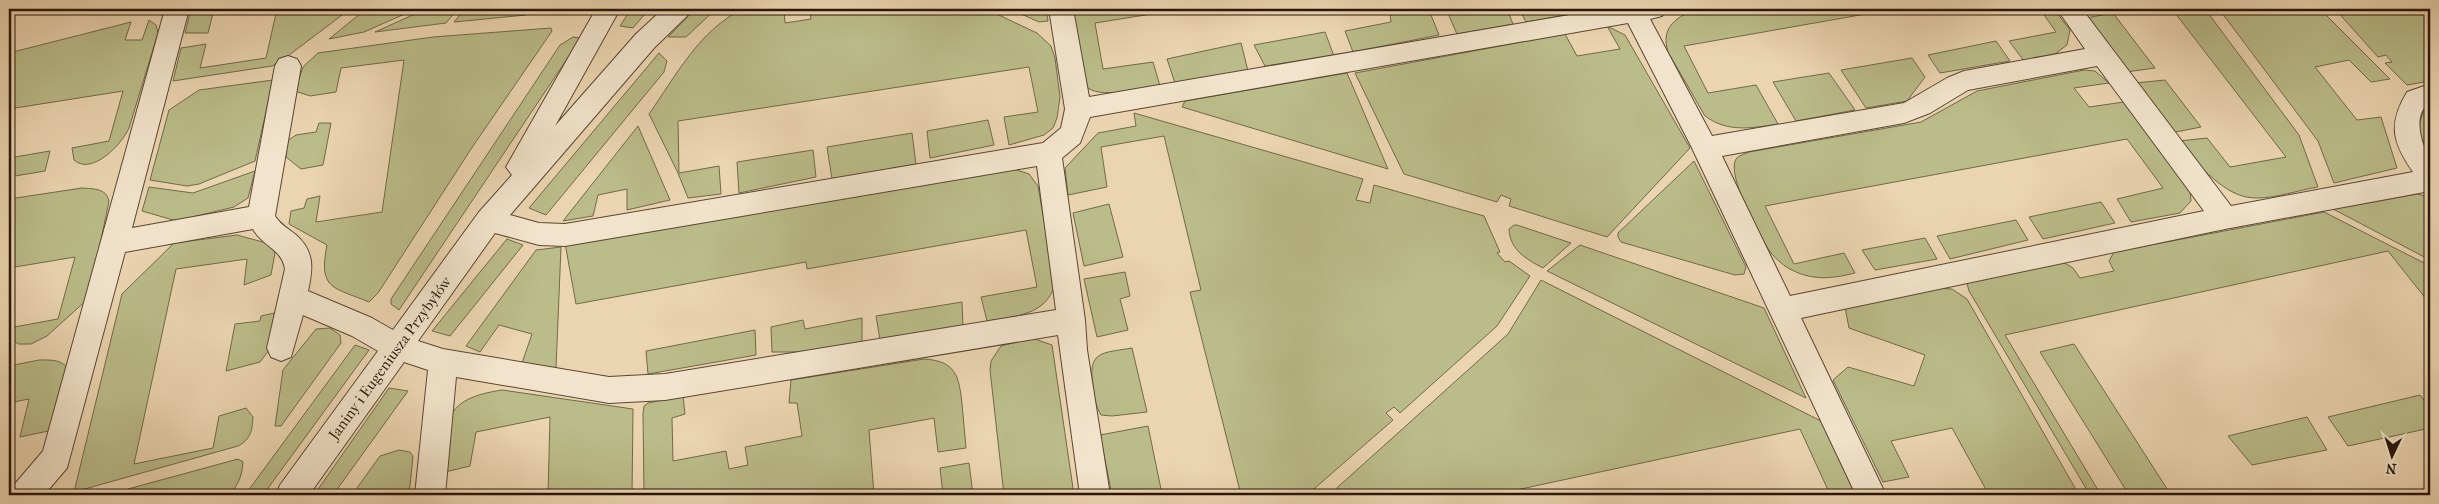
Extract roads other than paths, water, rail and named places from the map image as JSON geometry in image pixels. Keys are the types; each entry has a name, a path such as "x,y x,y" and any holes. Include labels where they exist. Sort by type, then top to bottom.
{"street":[{"path":"25,495 56,458 177,9"},
{"name":"Janiny i Eugeniusza Przybyłów","path":"489,220 603,19 617,9"},
{"name":"Janiny i Eugeniusza Przybyłów","path":"645,41 663,9"},
{"name":"Janiny i Eugeniusza Przybyłów","path":"291,495 489,220 645,41 678,9"},
{"path":"489,220 539,234 565,235 1048,153 1061,147 1070,138 1078,120 1078,109 1061,9"},
{"path":"2069,9 2225,218"},
{"path":"1078,109 1644,11 1705,148 1870,495"},
{"path":"1705,148 1904,113 1926,106 1948,88 1964,81 2104,55"},
{"path":"281,348 293,298 298,269 298,256 287,242 264,225 261,216 288,66"},
{"path":"2430,94 2416,99 2410,107 2406,125 2407,138 2417,160 2430,174"},
{"path":"1048,153 1071,320 1075,368 1095,495"},
{"path":"1781,310 2225,218 2430,180"},
{"path":"114,243 261,216"},
{"path":"293,298 362,327 398,347 443,362 609,390 664,387 1071,320"},
{"path":"430,495 443,362"}]}
